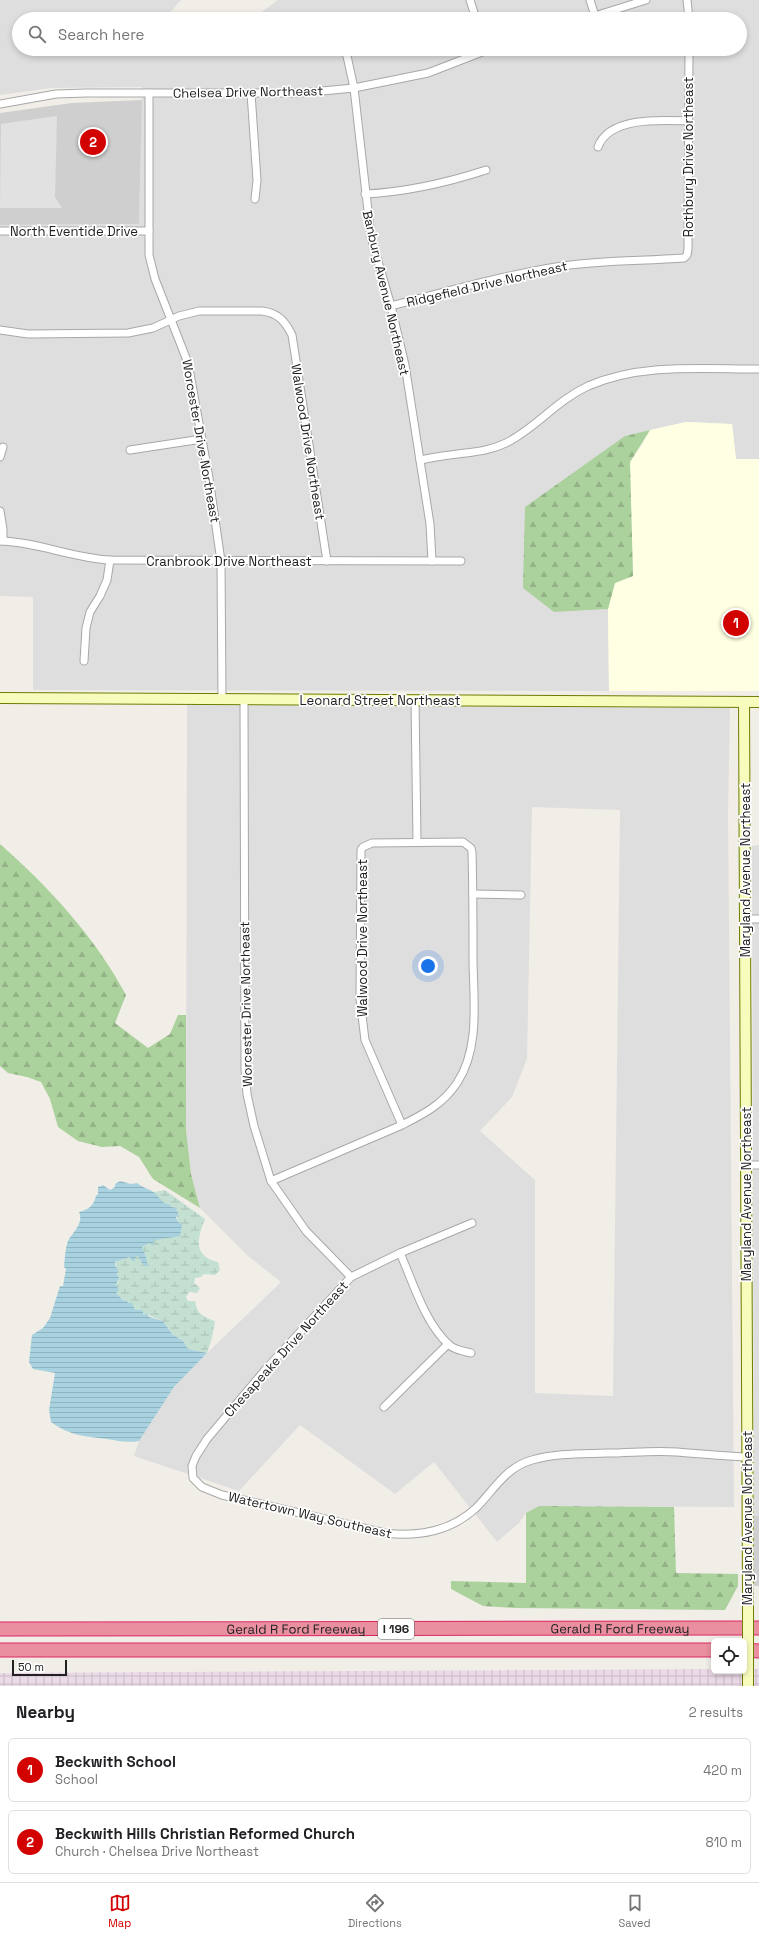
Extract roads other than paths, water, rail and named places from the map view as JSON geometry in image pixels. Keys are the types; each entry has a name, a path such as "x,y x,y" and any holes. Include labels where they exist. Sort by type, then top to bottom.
{"highway":[{"name":"Gerald R Ford Freeway","path":"0,1629 759,1628"},
{"name":"Gerald R Ford Freeway","path":"0,1650 711,1650"},
{"path":"747,1650 759,1650"}],"street":[{"path":"470,0 474,12"},
{"path":"590,0 594,12"},
{"path":"608,12 646,0"},
{"path":"687,0 688,12"},
{"name":"Banbury Avenue Northeast","path":"347,56 354,88 361,139 370,237 391,306 403,357 430,524 432,561"},
{"name":"Chelsea Drive Northeast","path":"0,104 56,94 301,93 354,88 428,73 470,56"},
{"name":"Rothbury Drive Northeast","path":"678,259 684,258 687,255 688,249 689,56"},
{"name":"Worcester Drive Northeast","path":"149,93 149,255 152,269 185,354 192,381 202,438 222,561 222,699"},
{"path":"251,93 257,180 256,199"},
{"path":"598,147 604,137 610,132 616,128 632,123 649,120 688,121"},
{"path":"365,194 421,187 486,170"},
{"name":"North Eventide Drive","path":"0,231 149,231"},
{"name":"Ridgefield Drive Northeast","path":"391,306 508,276 563,266 609,261 678,259"},
{"name":"Walwood Drive Northeast","path":"172,320 179,316 199,311 262,311 274,314 286,324 292,335 327,561"},
{"path":"0,330 28,334 105,334 138,331 172,320"},
{"path":"420,460 479,452 498,447 525,431 563,400 589,386 621,375 656,370 759,369"},
{"path":"130,450 202,438"},
{"path":"0,457 3,447"},
{"path":"0,511 2,541"},
{"name":"Cranbrook Drive Northeast","path":"2,541 28,543 77,557 110,560 461,561"},
{"path":"84,661 86,628 90,612 100,596 107,580 110,560"},
{"name":"Leonard Street Northeast","path":"0,698 759,702"},
{"name":"Worcester Drive Northeast","path":"244,699 245,1069 247,1094 254,1126 271,1181 306,1231 351,1277"},
{"path":"271,1181 402,1125 432,1109 443,1100 462,1073 469,1052 474,1024 473,894 471,848 462,842 417,842 415,700"},
{"name":"Maryland Avenue Northeast","path":"744,702 748,1686"},
{"name":"Walwood Drive Northeast","path":"402,1125 365,1040 362,1025 360,999 361,850 362,847 372,843 417,842"},
{"path":"473,894 521,895"},
{"path":"746,919 759,919"},
{"path":"746,1165 759,1165"},
{"name":"Chesapeake Drive Northeast","path":"192,1473 196,1456 222,1420 265,1370 351,1277 400,1253 472,1223"},
{"path":"400,1253 428,1316 448,1344 454,1348 471,1353"},
{"path":"384,1407 448,1344"},
{"name":"Watertown Way Southeast","path":"192,1473 193,1478 202,1487 222,1495 385,1533 403,1535 422,1534 441,1529 462,1518 476,1508 510,1470 530,1460 559,1454 676,1452 711,1456 746,1457"}],"water":[{"path":"120,1181 131,1184 137,1183 151,1190 166,1204 177,1208 176,1211 178,1212 178,1215 176,1217 178,1222 182,1224 180,1236 155,1240 152,1245 149,1243 142,1247 148,1266 143,1265 138,1256 135,1258 135,1261 131,1260 130,1257 115,1262 115,1266 118,1269 117,1274 119,1278 116,1285 119,1290 116,1293 124,1301 126,1300 128,1303 132,1303 135,1310 142,1310 144,1315 146,1313 149,1317 163,1321 172,1334 183,1341 188,1349 207,1353 174,1387 139,1441 131,1442 78,1435 58,1427 51,1422 49,1410 55,1373 33,1369 29,1362 32,1335 43,1328 50,1318 60,1286 63,1286 66,1269 64,1267 66,1248 68,1241 79,1224 79,1212 88,1209 92,1205 98,1194 98,1187 103,1185 110,1190"}],"place":[{"name":"Beckwith Hills Christian Reformed Church","path":"93,142"},
{"name":"Beckwith School","path":"736,623"}]}
